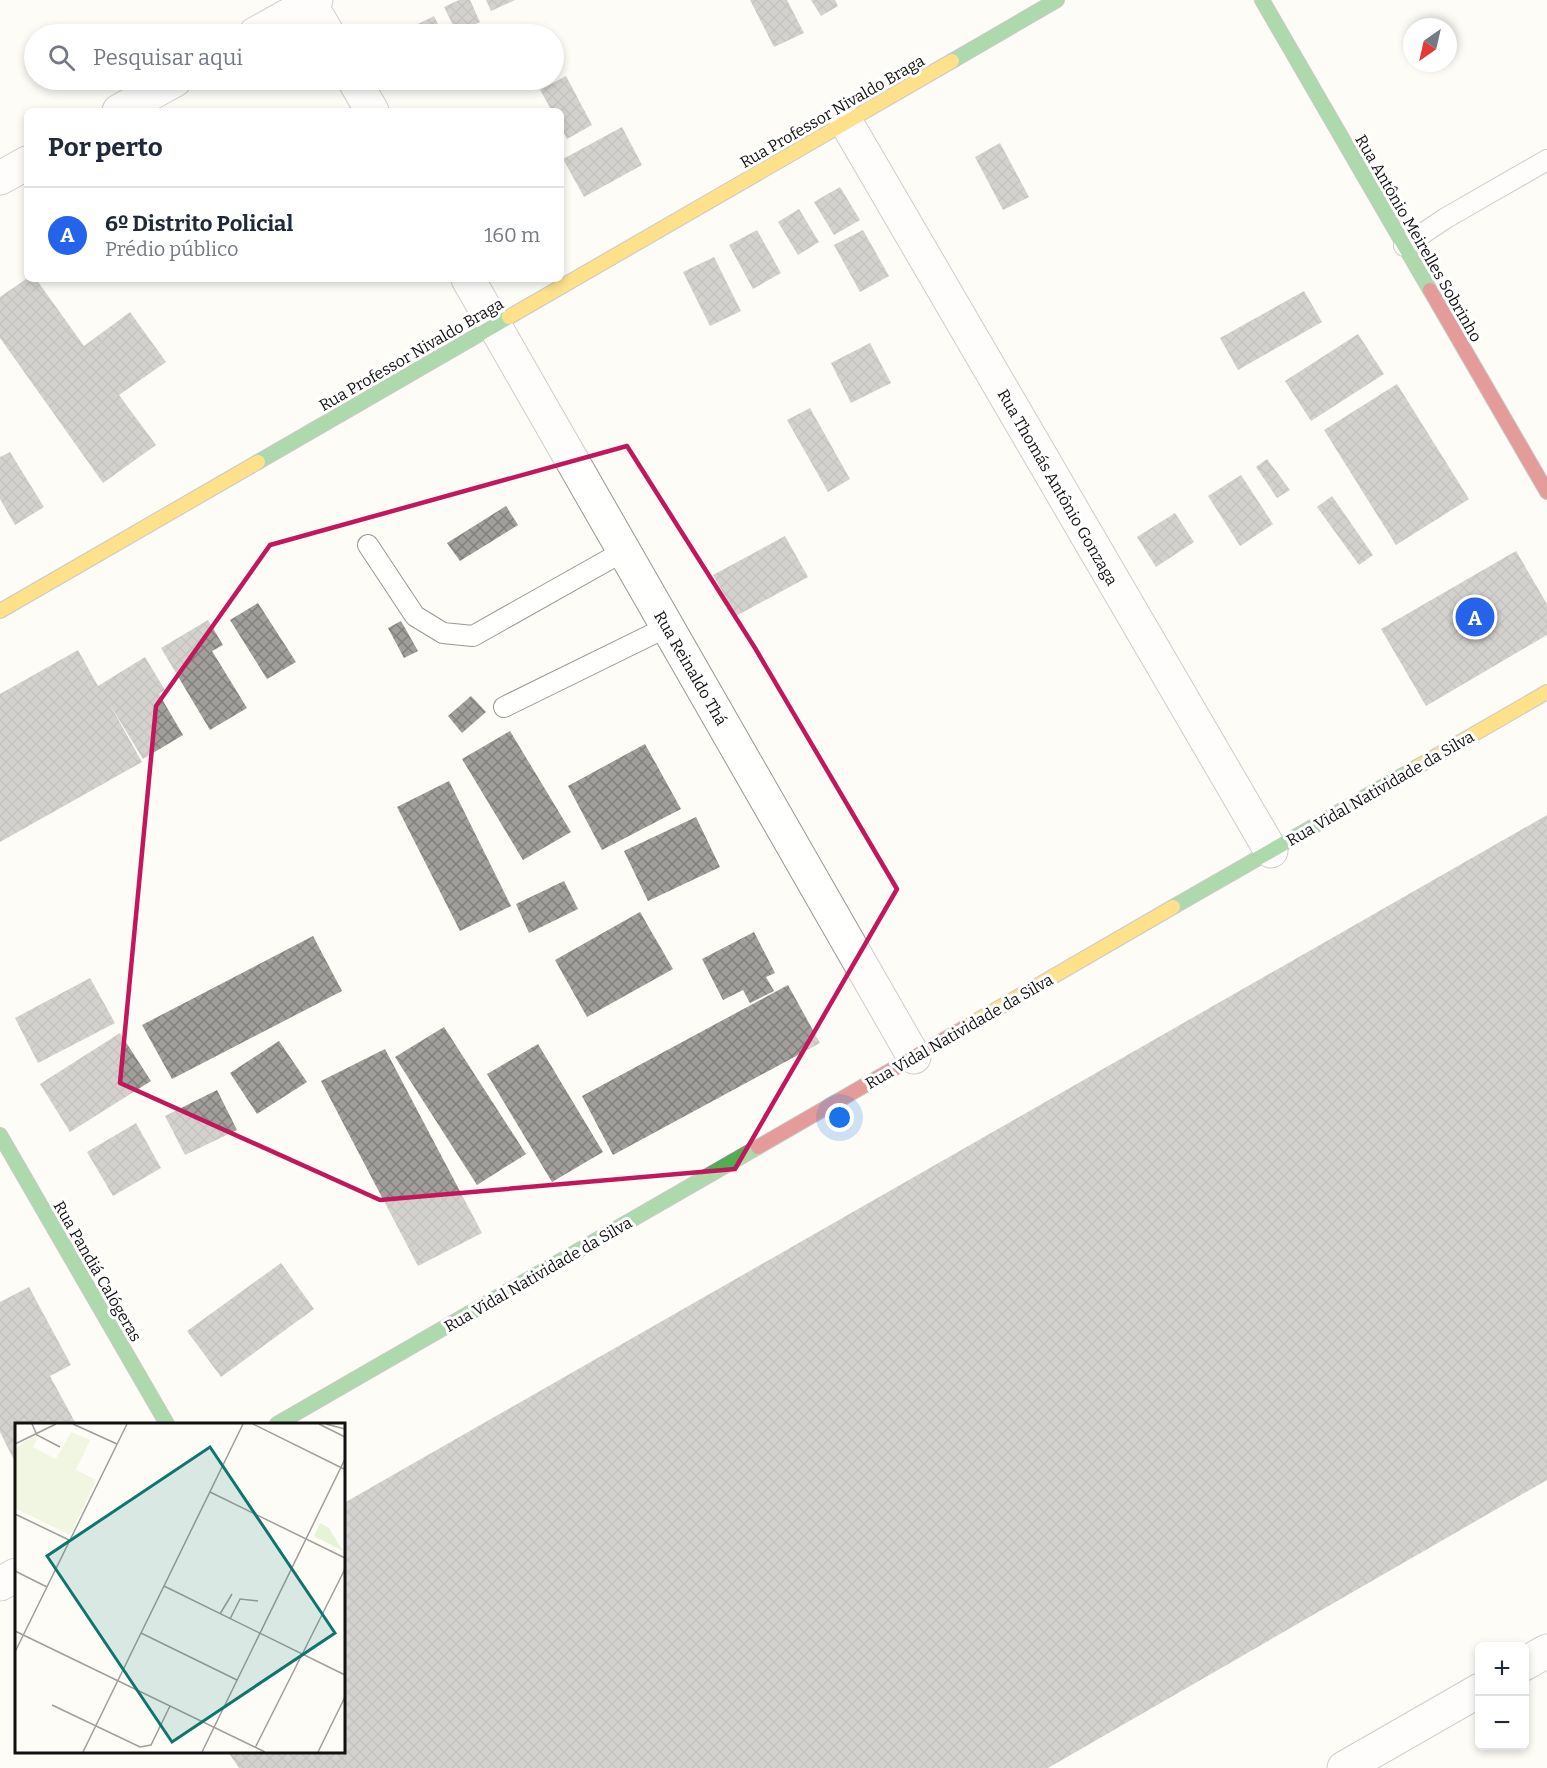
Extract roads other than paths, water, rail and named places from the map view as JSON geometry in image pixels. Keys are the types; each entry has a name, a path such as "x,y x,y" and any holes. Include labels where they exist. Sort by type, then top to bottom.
{"street":[{"name":"Rua Professor Nivaldo Braga","path":"0,611 1057,0"},
{"name":"Rua Antônio Meirelles Sobrinho","path":"1262,0 1547,492"},
{"path":"272,24 312,1 323,24"},
{"path":"124,108 157,90"},
{"path":"360,90 370,108"},
{"name":"Rua Thomás Antônio Gonzaga","path":"846,122 1270,851"},
{"path":"0,178 24,165"},
{"name":"Rua Reinaldo Thá","path":"470,282 914,1057"},
{"name":"Rua Vidal Natividade da Silva","path":"280,1423 1547,692"},
{"name":"Rua Pandiá Calógeras","path":"0,1135 166,1423"},
{"path":"0,1584 15,1576"},
{"path":"1529,1661 1547,1651"},
{"path":"1344,1768 1475,1692"}],"lane":[{"path":"1404,246 1446,218 1547,160"},
{"path":"368,545 415,615 443,633 473,636 624,551"},
{"path":"504,707 667,627"}],"place":[{"name":"6º Distrito Policial","path":"1475,617"}]}
